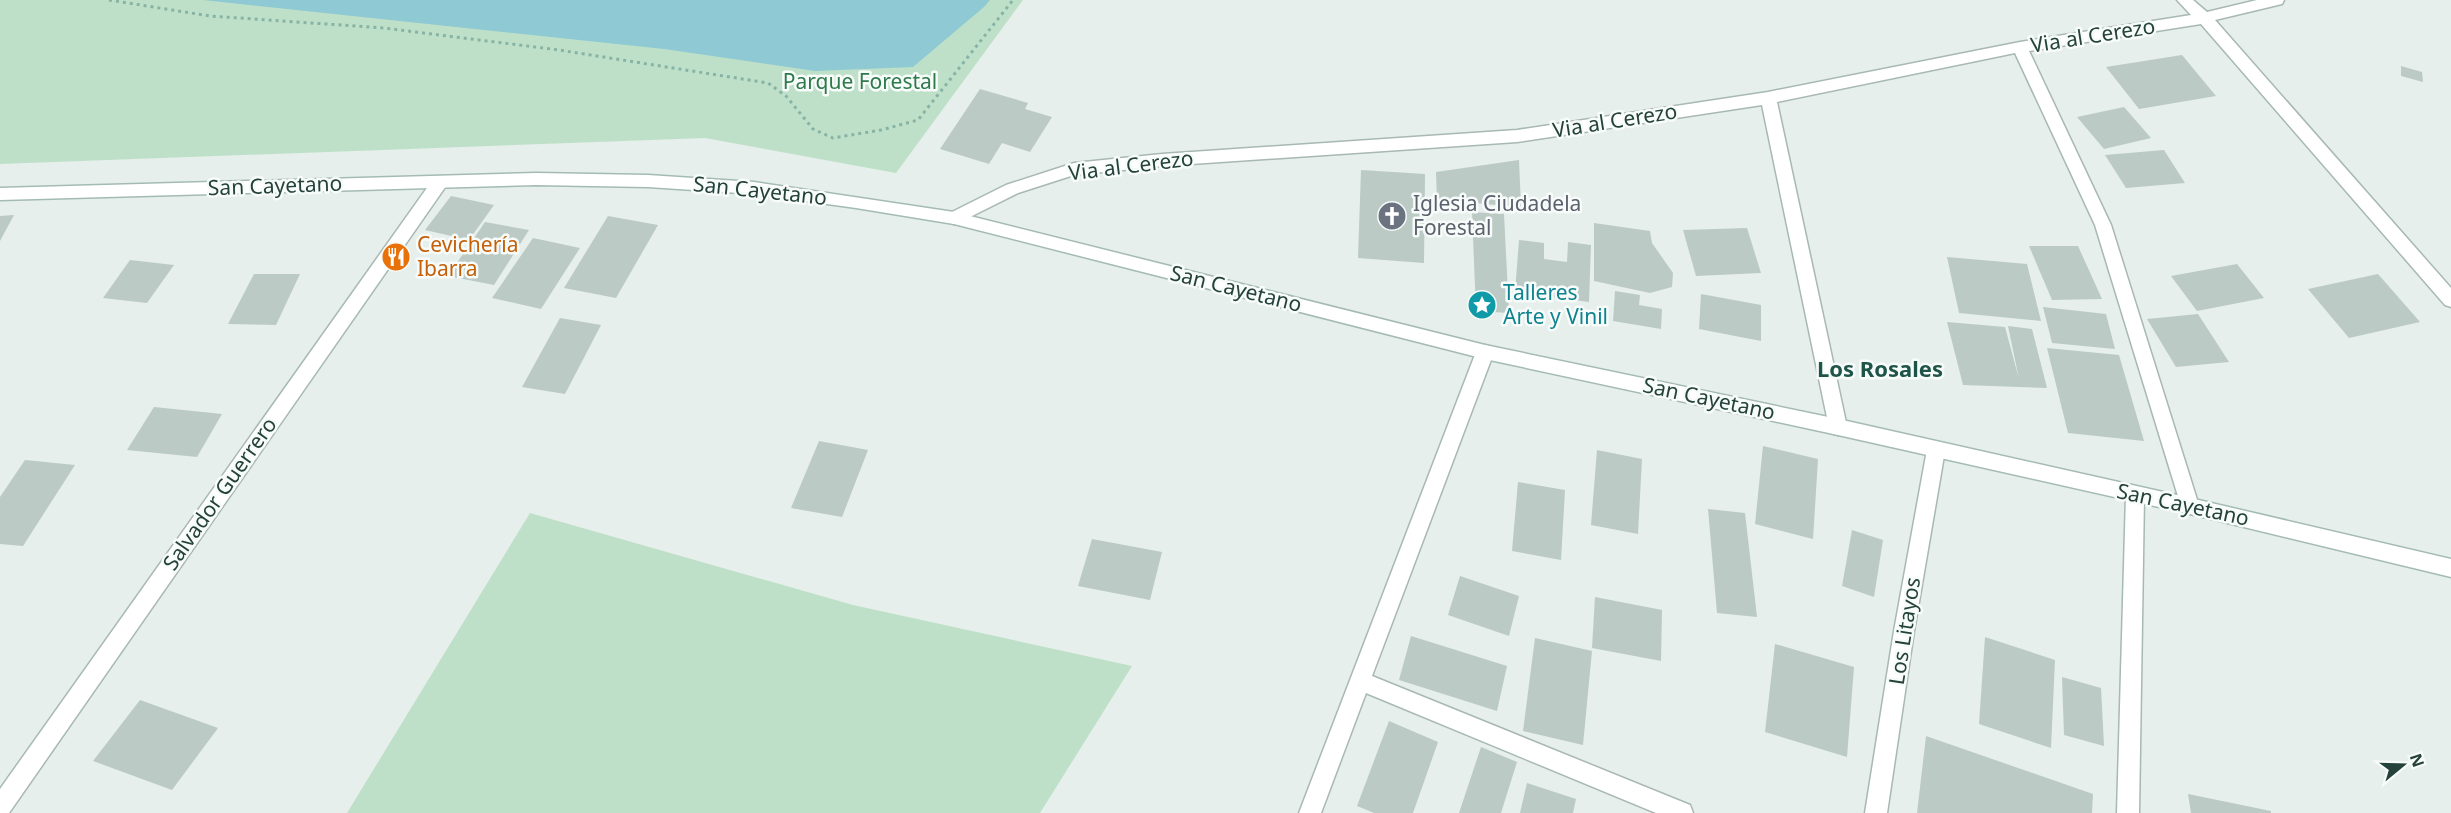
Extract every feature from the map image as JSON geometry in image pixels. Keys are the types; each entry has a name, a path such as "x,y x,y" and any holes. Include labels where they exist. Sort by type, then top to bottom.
{"street":[{"path":"2184,0 2204,18 2451,300"},
{"name":"Via al Cerezo","path":"954,218 1012,189 1074,169 1174,159 1517,136 1768,98 2020,47 2204,18 2277,0"},
{"path":"2020,47 2103,225 2190,506"},
{"path":"1768,98 1838,427"},
{"name":"San Cayetano","path":"0,194 537,179 648,181 754,188 954,218 1485,352 1838,427 2190,506 2451,568"},
{"name":"Salvador Guerrero","path":"0,807 440,182"},
{"path":"1310,813 1485,352"},
{"name":"Los Litayos","path":"1876,813 1904,631 1936,450"},
{"path":"2128,813 2135,495"},
{"path":"1361,681 1682,813"}],"path":[{"path":"109,0 210,16 396,29 559,50 768,83 786,96 813,129 833,138 880,130 918,120 1013,0"}],"green space":[{"name":"Parque Forestal","path":"0,0 1023,0 896,173 705,138 0,164"},
{"path":"530,513 853,605 1132,666 1040,813 347,813"}],"water":[{"path":"203,0 990,0 913,67 815,71 664,49"}],"building":[{"path":"2182,55 2216,96 2139,109 2106,67"},
{"path":"2401,66 2422,72 2423,82 2401,76"},
{"path":"980,89 1028,103 1025,109 1052,117 1030,152 1002,143 989,164 940,149"},
{"path":"2124,107 2151,138 2104,149 2077,117"},
{"path":"2164,150 2185,183 2126,188 2105,155"},
{"path":"1519,160 1521,207 1437,200 1436,172"},
{"name":"Iglesia Ciudadela Forestal","path":"1361,170 1425,174 1424,263 1358,258"},
{"path":"451,196 494,205 469,240 425,230"},
{"path":"1472,212 1504,214 1509,313 1476,311"},
{"path":"14,215 0,241 0,216"},
{"path":"608,216 658,225 616,298 564,288"},
{"path":"485,222 529,230 494,285 448,276"},
{"path":"1594,223 1650,231 1652,243 1673,273 1672,287 1650,293 1594,281"},
{"path":"1747,228 1761,273 1696,276 1683,230"},
{"path":"533,238 580,248 541,309 492,298"},
{"path":"1519,240 1544,243 1544,259 1567,262 1568,242 1591,245 1589,302 1515,292"},
{"path":"2029,246 2078,246 2102,299 2052,300"},
{"path":"1947,257 2027,264 2041,321 1959,313"},
{"path":"130,260 174,265 147,303 103,298"},
{"path":"2237,264 2264,298 2197,311 2171,276"},
{"path":"254,274 300,274 276,325 228,324"},
{"path":"2378,274 2420,322 2349,338 2308,289"},
{"path":"1615,291 1640,295 1639,305 1662,309 1661,329 1613,321"},
{"path":"1701,294 1761,305 1761,341 1699,329"},
{"path":"2043,307 2106,314 2115,349 2052,343"},
{"path":"2198,314 2229,362 2176,367 2147,319"},
{"path":"560,318 601,325 565,394 522,387"},
{"path":"1947,322 2005,327 2019,379 2008,326 2032,329 2047,388 1963,385"},
{"path":"2047,348 2119,355 2144,441 2068,433"},
{"path":"154,407 222,414 197,457 127,450"},
{"path":"819,441 868,450 842,517 791,508"},
{"path":"1763,446 1818,459 1813,539 1755,524"},
{"path":"1597,450 1642,459 1638,534 1591,525"},
{"path":"25,460 75,465 23,546 0,544 0,497"},
{"path":"1518,482 1565,490 1561,560 1512,551"},
{"path":"1708,509 1745,513 1757,617 1717,613"},
{"path":"1852,530 1883,540 1874,597 1842,586"},
{"path":"1092,539 1162,552 1150,600 1078,586"},
{"path":"1460,576 1519,596 1509,636 1448,615"},
{"path":"1595,597 1662,610 1661,661 1592,648"},
{"path":"1411,636 1507,666 1497,711 1399,680"},
{"path":"1985,637 2055,660 2051,748 1979,724"},
{"path":"1535,638 1592,651 1583,745 1523,731"},
{"path":"1775,644 1854,667 1847,757 1765,732"},
{"path":"2062,677 2101,688 2104,746 2064,735"},
{"path":"140,700 218,728 172,790 93,761"},
{"path":"1389,721 1438,742 1413,813 1374,813 1357,806"},
{"path":"1926,736 2093,794 2092,813 1917,813"},
{"path":"1481,747 1517,762 1501,813 1459,813"},
{"path":"1527,783 1576,799 1573,813 1520,813"},
{"path":"2188,794 2271,811 2271,813 2191,813"}],"place":[{"name":"Iglesia Ciudadela Forestal","path":"1392,216"},
{"name":"Cevichería Ibarra","path":"396,257"},
{"name":"Talleres Arte y Vinil","path":"1482,305"}],"district":[{"name":"Los Rosales","path":"1880,369"}]}
